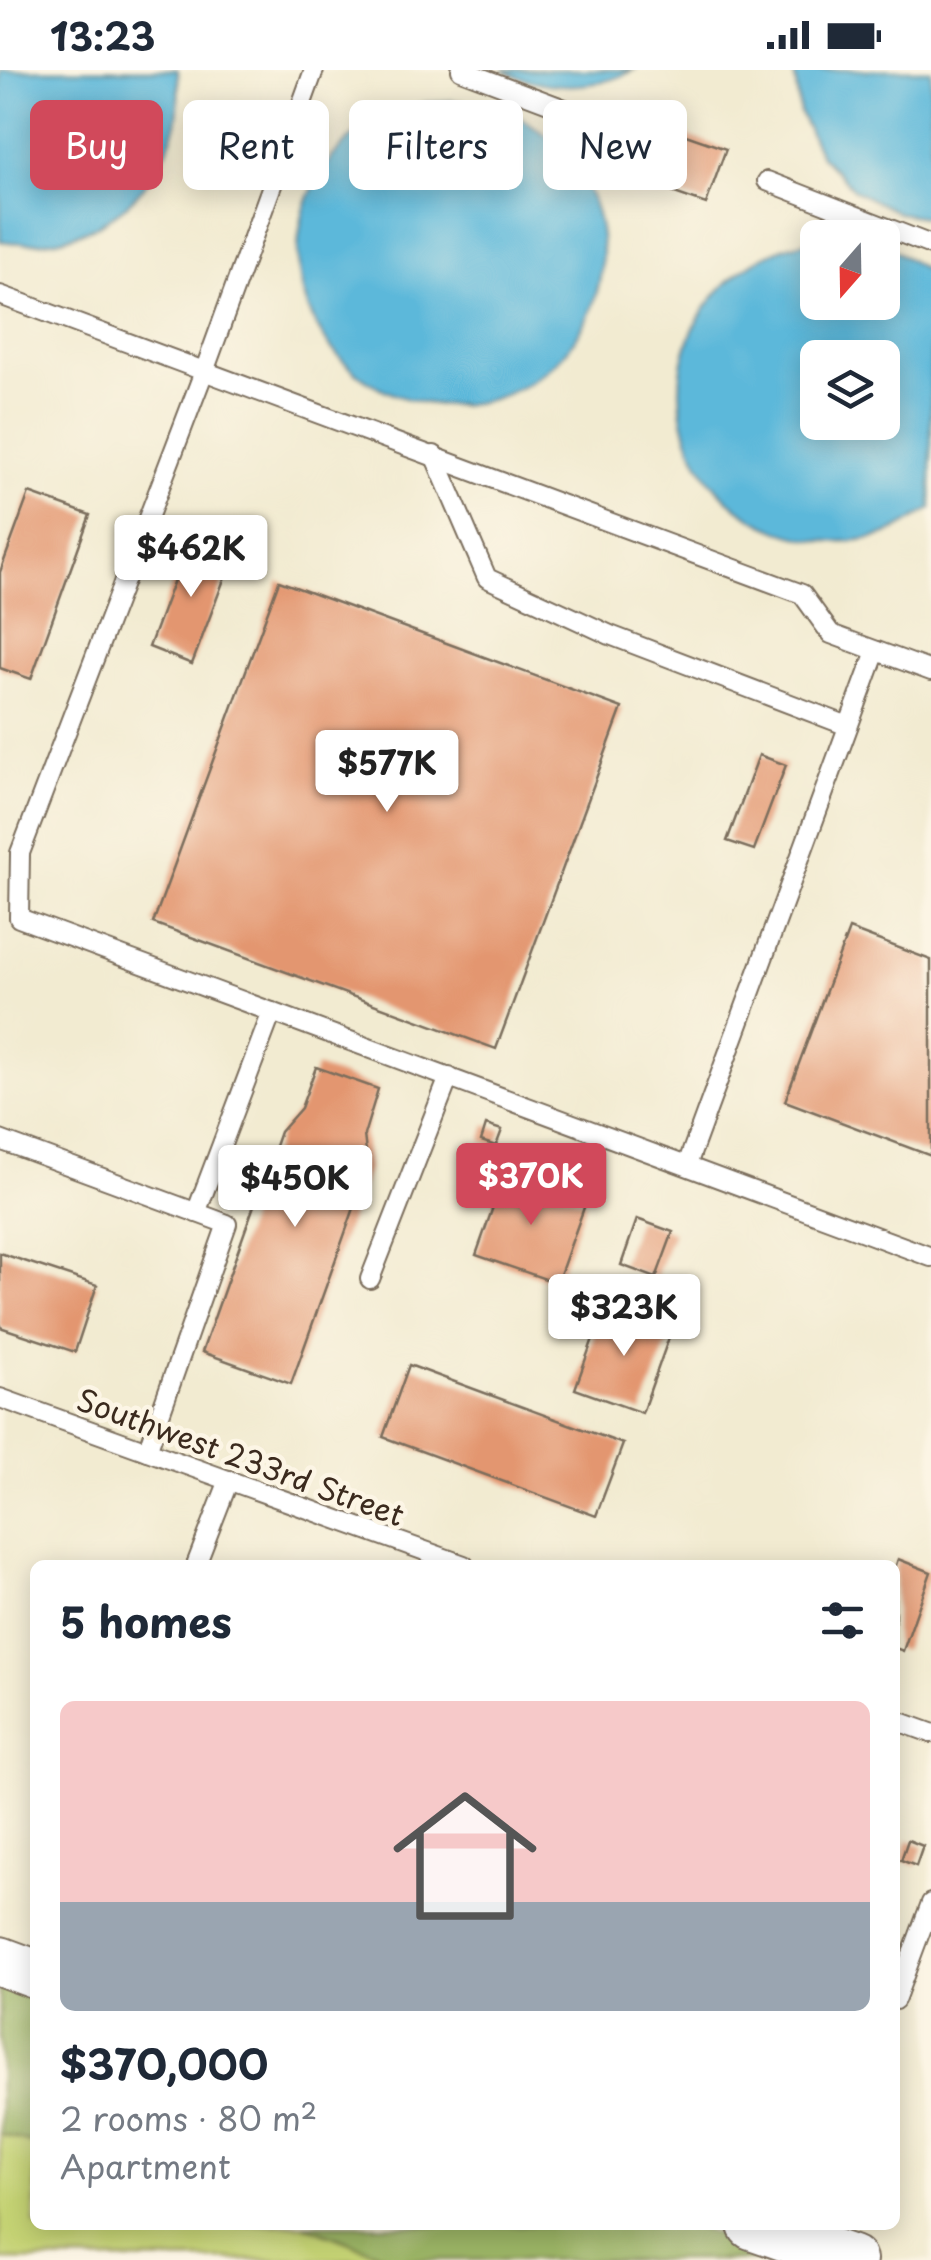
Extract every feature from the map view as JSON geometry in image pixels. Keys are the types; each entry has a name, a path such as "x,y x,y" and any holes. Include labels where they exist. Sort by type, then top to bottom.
{"street":[{"path":"0,1962 30,1972"},
{"path":"766,2230 852,2260"}],"lane":[{"path":"314,70 205,369 20,853 19,918 931,1257"},
{"path":"461,70 543,101"},
{"path":"767,181 931,245"},
{"path":"0,295 802,594 831,634 931,672"},
{"path":"434,455 487,578 610,636 848,726"},
{"path":"687,1165 876,650"},
{"path":"196,1212 272,1012"},
{"path":"370,1279 449,1077"},
{"path":"0,1140 226,1224 147,1451"},
{"name":"Southwest 233rd Street","path":"0,1398 450,1560"},
{"path":"198,1560 229,1480"},
{"path":"900,1722 931,1733"},
{"path":"900,1987 931,1904"}],"green space":[{"path":"0,1982 30,1992 30,2143 0,2134"},
{"path":"0,2134 30,2143 30,2230 317,2230 394,2260 0,2260"},
{"path":"317,2230 705,2230 791,2260 394,2260"}],"water":[{"path":"0,70 178,70 176,124 163,157 163,100 30,100 30,190 141,190 110,217 86,231 30,243 0,241"},
{"path":"503,70 633,70 602,82 568,85 534,81"},
{"path":"794,70 931,70 931,218 898,213 855,191 821,156 800,113"},
{"path":"523,121 543,134 543,190 587,190 599,223 599,283 576,337 534,379 480,402 420,402 366,379 324,337 301,283 301,223 310,195 313,190 329,190 329,163 349,141 349,190 523,190"},
{"path":"800,244 800,320 900,320 900,254 931,274 931,509 884,535 854,541 823,541 765,525 717,489 699,464 687,435 680,400 682,367 691,335 706,307 727,282 753,262"}],"building":[{"path":"687,135 726,149 706,204 666,190 687,190"},
{"path":"29,493 90,515 31,679 0,668 0,572"},
{"path":"190,537 234,553 192,664 149,647"},
{"path":"279,581 622,708 496,1049 153,923"},
{"path":"759,755 786,765 754,850 727,841"},
{"path":"849,929 931,960 931,1156 785,1101"},
{"path":"316,1067 378,1089 364,1135 368,1169 291,1384 202,1352 280,1132 301,1108"},
{"path":"486,1125 502,1130 496,1146 481,1141"},
{"path":"505,1173 586,1202 557,1283 476,1255"},
{"path":"637,1219 673,1232 656,1278 621,1265"},
{"path":"0,1253 97,1285 75,1352 0,1327"},
{"path":"605,1305 672,1329 642,1413 575,1389"},
{"path":"409,1365 623,1444 596,1516 383,1437"},
{"path":"898,1560 931,1572 903,1651 900,1650"},
{"path":"908,1840 923,1846 916,1866 901,1860"}]}
